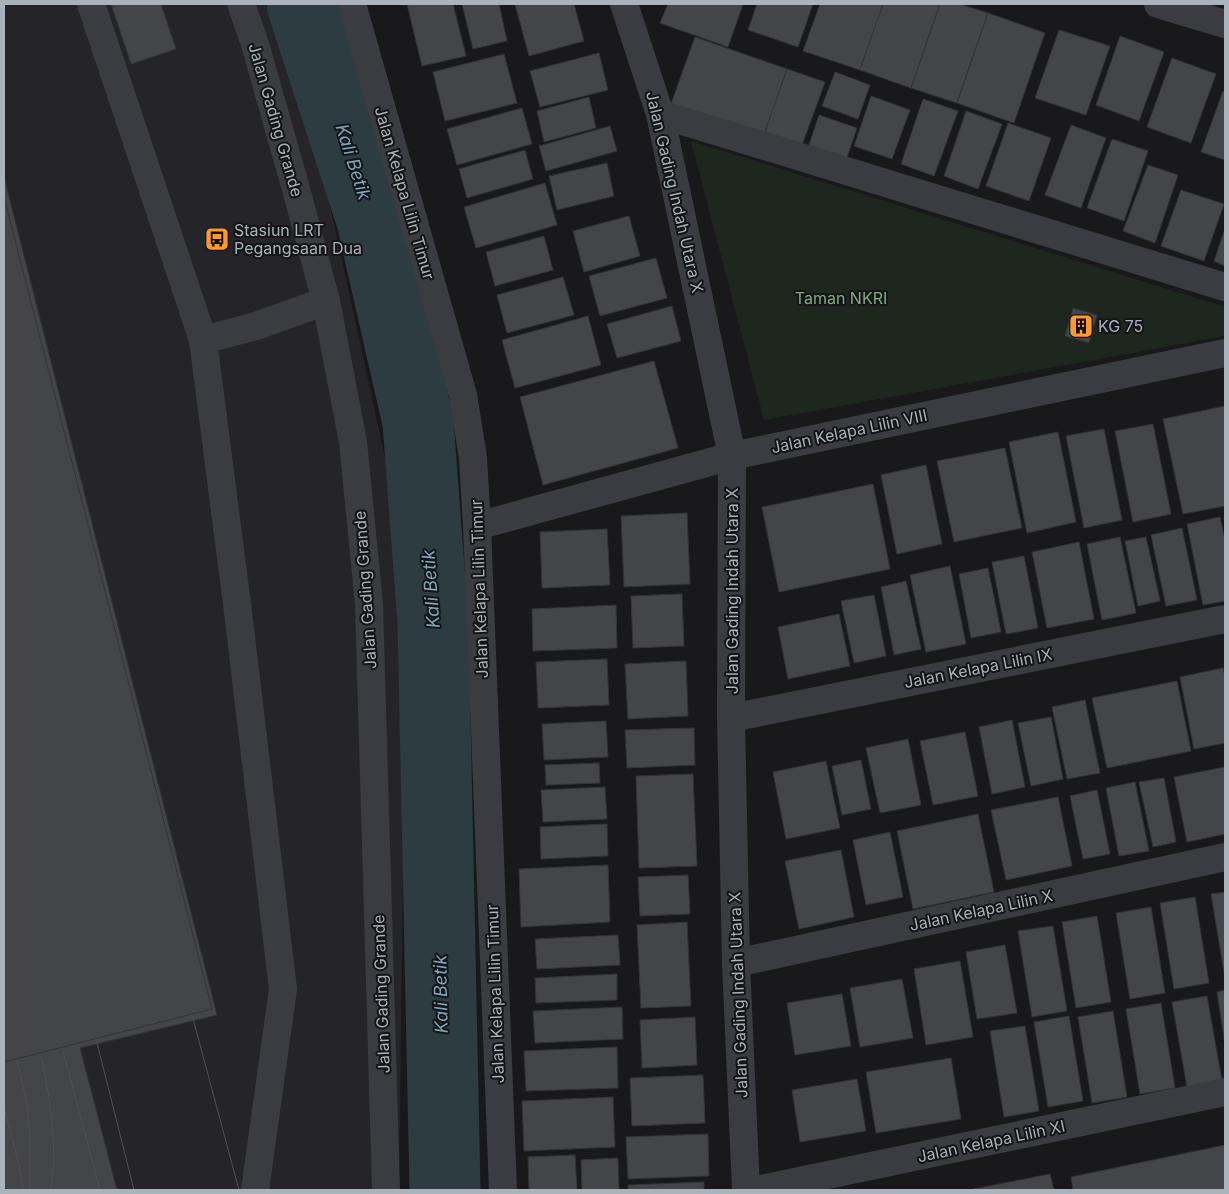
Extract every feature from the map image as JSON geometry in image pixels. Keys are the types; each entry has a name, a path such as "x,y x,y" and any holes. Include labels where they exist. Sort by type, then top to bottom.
{"street":[{"path":"91,4 203,340 283,989 255,1190"},
{"name":"Jalan Gading Grande","path":"241,4 296,189 326,301 352,442 369,604 386,1190"},
{"name":"Jalan Kelapa Lilin Timur","path":"352,4 463,396 473,458 478,526 502,1190"},
{"name":"Jalan Gading Indah Utara X","path":"624,4 660,114 732,456 731,718 736,963 746,1190"},
{"path":"1158,4 1225,24"},
{"path":"660,114 1225,287"},
{"path":"203,340 256,326 326,301"},
{"name":"Jalan Kelapa Lilin VIII","path":"478,526 732,456 1225,353"},
{"name":"Jalan Kelapa Lilin IX","path":"731,718 1225,619"},
{"name":"Jalan Kelapa Lilin X","path":"736,963 1225,857"},
{"name":"Jalan Kelapa Lilin XI","path":"756,1190 1225,1092"}],"shaded area":[{"path":"4,4 265,4 320,160 392,490 405,707 399,1190 4,1190"}],"green space":[{"name":"Taman NKRI","path":"691,141 1225,307 1225,336 764,420"}],"building":[{"path":"111,4 161,4 176,49 131,64"},
{"path":"407,4 453,4 466,56 422,66"},
{"path":"462,4 499,4 507,41 473,49"},
{"path":"515,4 574,4 584,41 529,56"},
{"path":"668,4 743,4 728,47 660,23"},
{"path":"757,4 813,4 798,47 748,30"},
{"path":"820,4 883,4 860,70 803,51"},
{"path":"883,4 940,4 911,88 860,70"},
{"path":"940,4 959,4 988,13 957,103 911,88"},
{"path":"988,13 1045,33 1014,123 957,103"},
{"path":"1059,30 1110,46 1086,115 1035,98"},
{"path":"1120,36 1164,52 1139,121 1096,105"},
{"path":"695,37 787,69 764,135 671,104"},
{"path":"599,53 608,90 540,107 530,71"},
{"path":"504,54 517,103 445,121 433,72"},
{"path":"1172,58 1216,74 1191,143 1147,127"},
{"path":"787,69 825,82 801,148 764,135"},
{"path":"835,72 870,85 858,119 822,106"},
{"path":"1223,91 1225,92 1225,160 1201,152"},
{"path":"871,96 910,110 892,159 854,146"},
{"path":"589,97 596,128 544,142 537,111"},
{"path":"923,99 958,111 934,176 901,164"},
{"path":"522,108 532,144 457,165 447,129"},
{"path":"966,111 1002,124 978,189 944,176"},
{"path":"819,115 857,128 846,160 808,148"},
{"path":"1008,123 1051,138 1029,201 986,186"},
{"path":"1071,125 1106,138 1081,208 1045,195"},
{"path":"610,126 617,151 546,171 539,146"},
{"path":"1112,139 1148,151 1124,221 1087,208"},
{"path":"525,150 533,179 467,198 459,169"},
{"path":"607,163 614,196 557,210 549,176"},
{"path":"1148,165 1178,175 1155,243 1123,231"},
{"path":"4,177 217,1015 80,1048 117,1190 4,1190"},
{"path":"545,183 557,225 476,248 464,207"},
{"path":"1181,190 1224,204 1204,261 1161,246"},
{"path":"4,197 212,1009 4,1062"},
{"path":"629,216 640,256 584,272 573,231"},
{"path":"1225,229 1225,266 1214,261"},
{"path":"544,236 553,270 495,286 486,252"},
{"path":"656,258 667,298 600,316 589,276"},
{"path":"563,277 574,315 507,333 497,295"},
{"path":"672,306 681,341 617,358 607,324"},
{"name":"KG 75","path":"1073,308 1097,315 1089,343 1065,336"},
{"path":"588,316 601,365 515,388 502,340"},
{"path":"654,361 678,448 543,485 520,397"},
{"path":"1225,406 1225,506 1183,514 1163,419"},
{"path":"1153,424 1171,514 1133,522 1115,431"},
{"path":"1104,429 1122,520 1084,528 1066,436"},
{"path":"1058,432 1076,522 1027,533 1009,442"},
{"path":"1005,448 1022,528 954,542 937,461"},
{"path":"926,465 942,544 897,554 881,475"},
{"path":"873,484 890,569 779,592 762,507"},
{"path":"687,513 690,584 624,587 621,516"},
{"path":"1220,517 1225,541 1225,601 1203,605 1187,524"},
{"path":"1182,528 1197,600 1166,606 1151,535"},
{"path":"607,529 610,585 542,588 540,532"},
{"path":"1120,537 1136,613 1102,620 1087,544"},
{"path":"1146,537 1160,601 1138,606 1125,541"},
{"path":"1079,542 1094,619 1047,628 1032,552"},
{"path":"1024,556 1038,628 1006,634 992,562"},
{"path":"950,566 966,644 926,652 910,575"},
{"path":"988,568 1001,632 971,638 959,574"},
{"path":"906,581 921,649 894,655 881,587"},
{"path":"682,594 684,646 633,648 631,596"},
{"path":"874,595 886,656 854,663 841,601"},
{"path":"616,605 617,648 533,651 532,609"},
{"path":"839,614 850,666 788,679 778,627"},
{"path":"607,659 609,705 538,708 536,662"},
{"path":"686,661 688,716 628,719 625,664"},
{"path":"1223,668 1225,677 1225,743 1194,749 1180,677"},
{"path":"1177,681 1191,751 1107,768 1092,698"},
{"path":"1085,700 1100,773 1067,779 1052,707"},
{"path":"1051,717 1063,779 1031,786 1018,723"},
{"path":"1012,720 1025,787 992,794 979,727"},
{"path":"606,721 608,757 544,760 542,724"},
{"path":"694,728 695,765 627,768 625,730"},
{"path":"965,732 978,796 933,805 920,741"},
{"path":"908,739 921,805 880,813 866,748"},
{"path":"861,760 871,809 842,815 832,766"},
{"path":"826,761 840,828 786,839 773,772"},
{"path":"599,763 600,783 546,785 545,765"},
{"path":"1225,767 1225,834 1187,842 1174,777"},
{"path":"693,774 697,866 639,868 636,776"},
{"path":"1164,778 1176,842 1153,847 1139,782"},
{"path":"1135,782 1149,851 1119,856 1106,788"},
{"path":"605,787 607,819 543,822 541,790"},
{"path":"1097,790 1110,854 1083,859 1070,796"},
{"path":"1058,797 1072,866 1006,880 991,810"},
{"path":"978,814 994,892 913,909 897,831"},
{"path":"607,824 608,856 541,859 540,827"},
{"path":"890,832 903,897 866,905 853,840"},
{"path":"841,850 854,917 799,929 785,861"},
{"path":"608,865 610,922 521,927 519,869"},
{"path":"688,875 690,914 640,916 638,877"},
{"path":"1225,892 1225,978 1211,894"},
{"path":"1195,897 1209,983 1174,989 1160,903"},
{"path":"1151,907 1165,993 1130,999 1116,913"},
{"path":"1097,916 1111,1002 1076,1008 1062,922"},
{"path":"687,922 691,1006 641,1008 637,925"},
{"path":"1053,926 1067,1011 1032,1017 1018,931"},
{"path":"618,935 620,965 537,969 535,939"},
{"path":"1005,945 1017,1013 977,1019 966,952"},
{"path":"960,961 973,1037 926,1045 914,969"},
{"path":"617,974 617,1000 536,1003 535,978"},
{"path":"902,979 913,1038 860,1047 850,988"},
{"path":"1225,990 1225,1044 1217,992"},
{"path":"842,994 851,1046 795,1055 787,1003"},
{"path":"1207,996 1222,1081 1187,1087 1172,1002"},
{"path":"1161,1003 1175,1088 1140,1094 1126,1009"},
{"path":"622,1007 623,1039 535,1043 533,1011"},
{"path":"1113,1011 1127,1097 1092,1103 1078,1017"},
{"path":"1069,1016 1083,1101 1048,1107 1034,1022"},
{"path":"695,1017 697,1065 642,1068 640,1020"},
{"path":"1025,1026 1039,1111 1004,1117 990,1031"},
{"path":"617,1047 618,1088 526,1091 524,1051"},
{"path":"951,1058 961,1119 876,1133 866,1072"},
{"path":"703,1075 705,1123 632,1126 630,1078"},
{"path":"857,1079 866,1131 800,1142 792,1090"},
{"path":"613,1097 615,1147 524,1151 522,1101"},
{"path":"708,1134 709,1176 628,1179 626,1137"},
{"path":"1225,1145 1225,1190 1073,1190 1071,1177"},
{"path":"575,1155 577,1190 529,1190 528,1157"},
{"path":"618,1158 619,1190 582,1190 581,1160"},
{"path":"1050,1174 1054,1190 969,1190"},
{"path":"704,1182 704,1190 628,1190 628,1185"}],"waterway":[{"name":"Kali Betik","path":"302,4 372,220 418,422 433,622 445,1190"}],"tram line":[{"path":"192,1015 239,1190"},
{"path":"96,1039 134,1190"},
{"path":"63,1051 100,1190"},
{"path":"41,1056 52,1123 54,1156 51,1190"},
{"path":"17,1061 26,1099 30,1135 30,1190"},
{"path":"4,1107 19,1165 23,1190"}],"place":[{"name":"Stasiun LRT Pegangsaan Dua","path":"217,239"},
{"name":"KG 75","path":"1081,326"}]}
